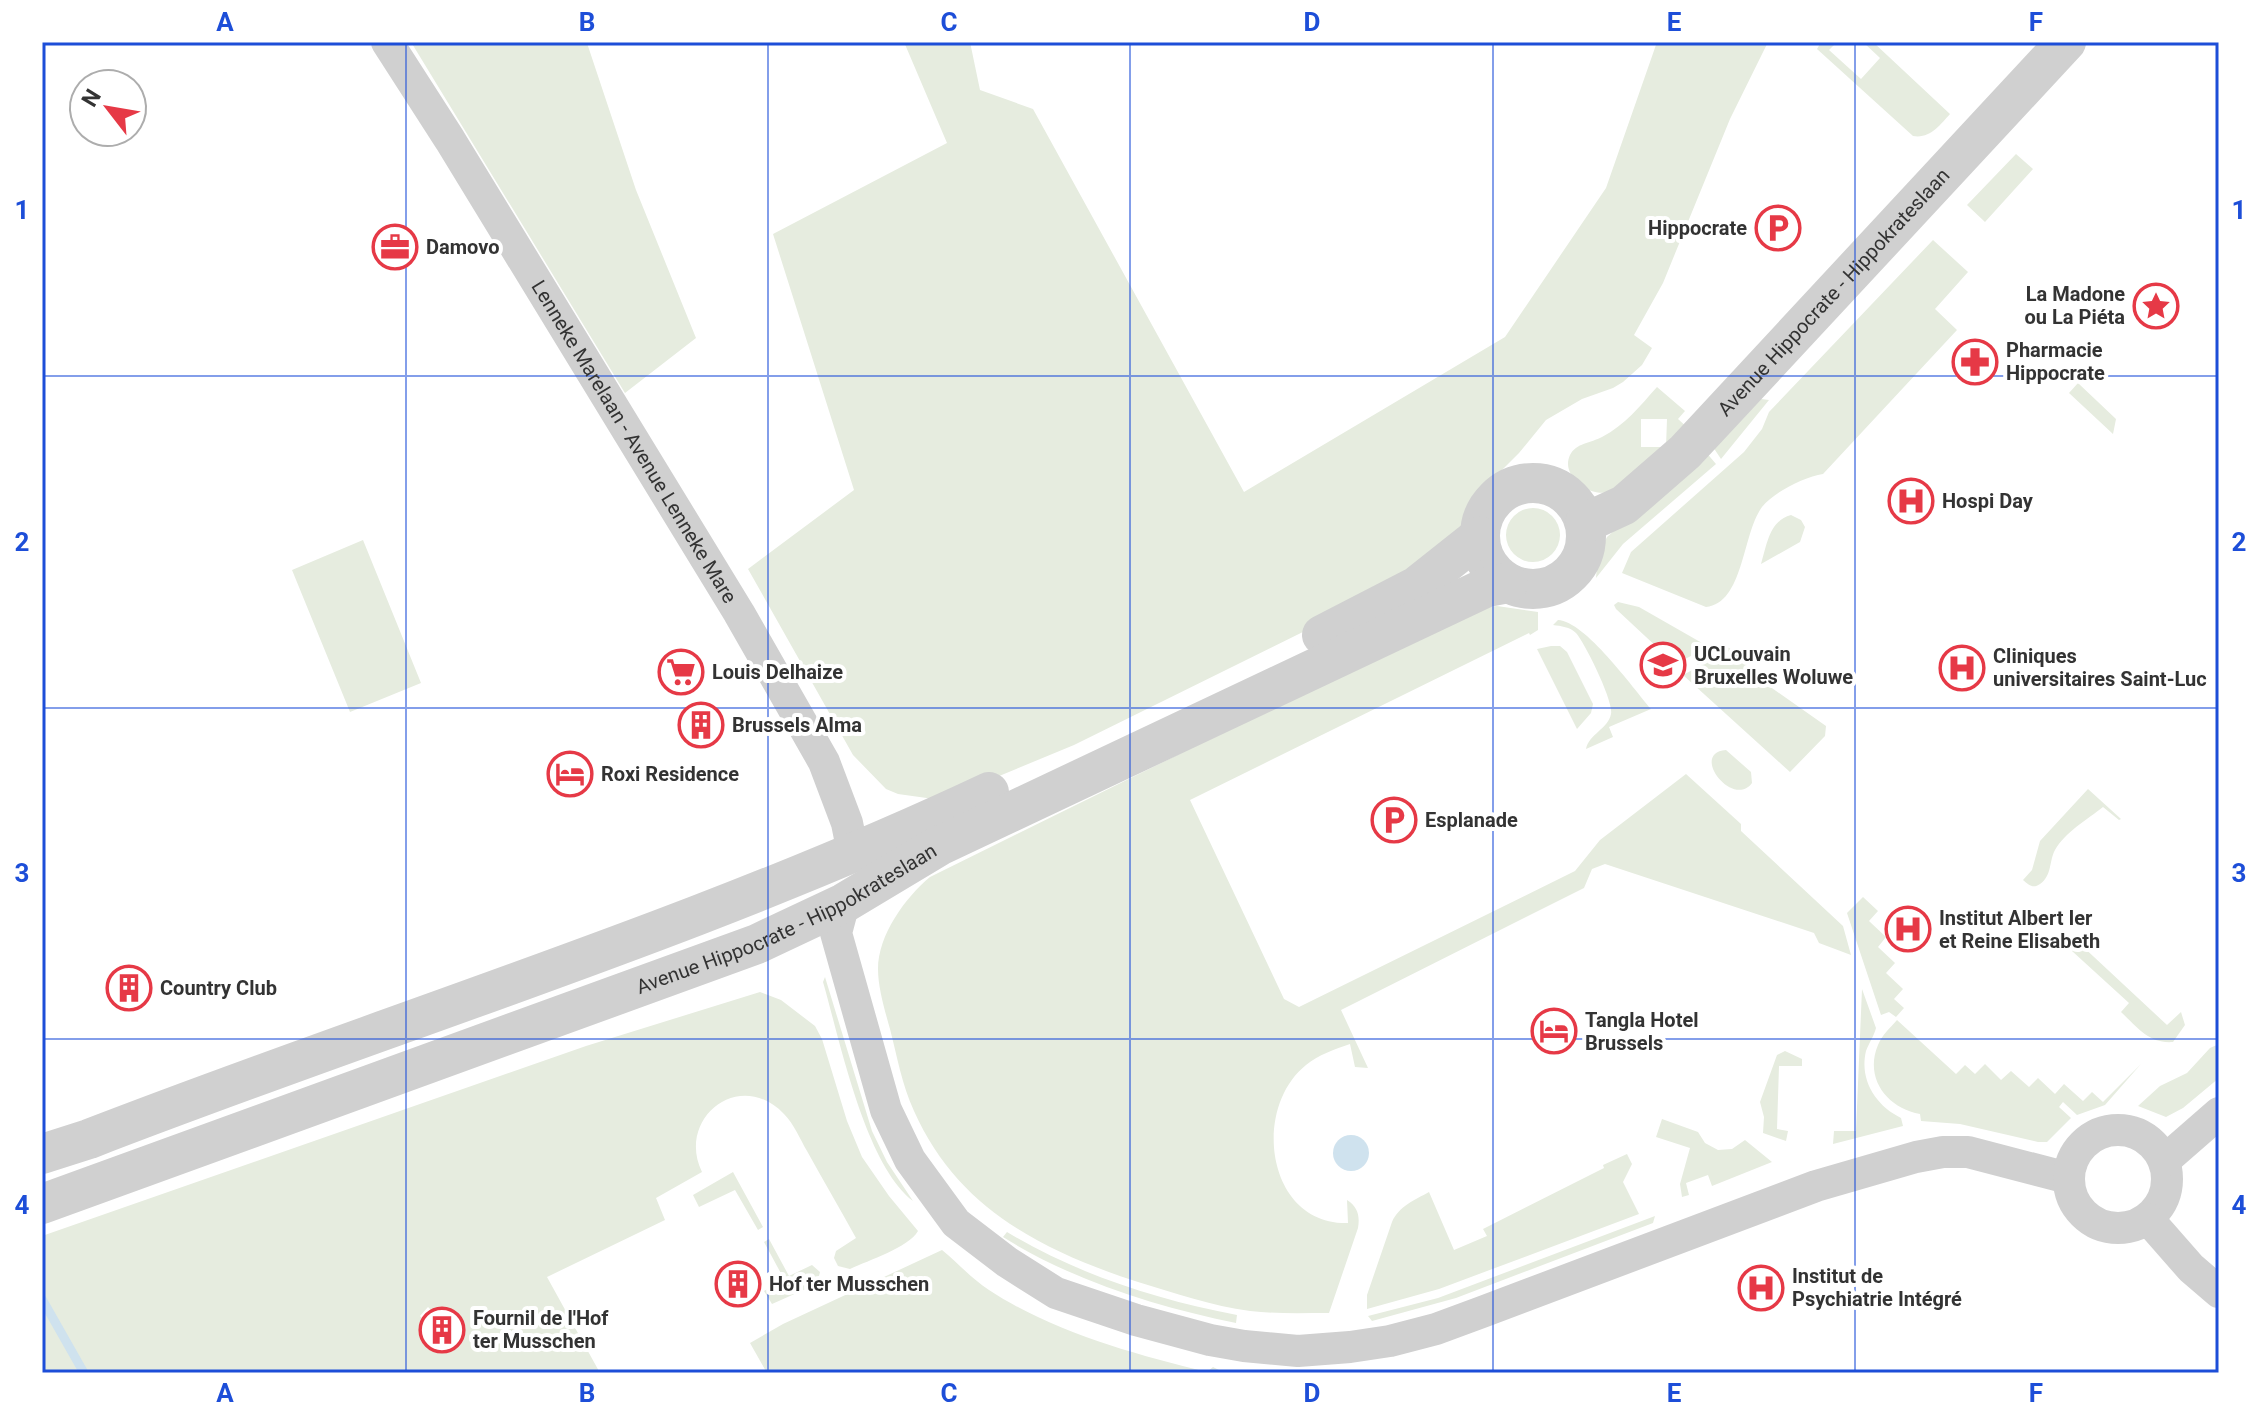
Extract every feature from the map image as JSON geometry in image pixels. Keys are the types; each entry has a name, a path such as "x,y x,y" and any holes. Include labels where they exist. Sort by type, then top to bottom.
{"street":[{"name":"Lenneke Marelaan - Avenue Lenneke Mare","path":"387,42 739,613 824,762 847,823 853,853"},
{"name":"Avenue Hippocrate - Hippokrateslaan","path":"1585,523 1624,505 1685,452 2066,42"},
{"name":"Avenue Hippocrate - Hippokrateslaan","path":"42,1154 742,899 928,821 1355,620 1417,586 1480,536 1490,505 1501,494 1526,483 1538,483 1560,490 1576,504 1585,523 1587,539 1583,555 1563,581 1536,590 1508,583 1487,587 939,846 844,903 757,944 42,1204"},
{"path":"1480,536 1487,563 1496,575 1508,583"},
{"path":"853,853 836,933 886,1110 910,1160 956,1223 1007,1262 1056,1293 1136,1320 1210,1340 1298,1351 1390,1341 1436,1329 1816,1186 1916,1157 1968,1152 2068,1178"},
{"path":"2164,1161 2219,1113"},
{"path":"2109,1130 2125,1130 2142,1136 2155,1146 2164,1161 2167,1186 2163,1199 2148,1219 2134,1226 2118,1229 2102,1227 2088,1220 2070,1194 2068,1178 2071,1162 2080,1147 2093,1136 2109,1130"},
{"path":"2148,1219 2191,1268 2219,1292"}],"shaded area":[{"path":"411,42 587,43 636,190 696,338 625,393"},
{"path":"904,42 970,42 980,90 1033,109 1244,492 1505,337 1606,188 1657,42 1768,42 1730,119 1663,283 1634,335 1652,348 1642,365 1613,388 1582,399 1546,420 1481,491 1460,533 1400,584 1074,745 941,800 898,794 886,789 853,755 748,569 854,490 773,234 947,143"},
{"path":"1821,42 1837,42 1829,50 1861,79 1880,58 1863,42 1873,42 1950,114 1930,133 1913,136 1817,49"},
{"path":"2016,154 2033,169 1985,222 1967,205"},
{"path":"1933,240 1968,272 1935,309 1957,330 1823,474 1790,486 1762,507 1728,593 1718,603 1706,607 1622,573 1631,552 1744,452 1762,429 1769,412"},
{"path":"2078,383 2116,419 2113,434 2069,393"},
{"path":"1657,387 1685,411 1678,419 1689,429 1653,466 1623,487 1608,492 1593,491 1578,483 1568,467 1573,451 1618,427","holes":["1641,419 1667,419 1666,447 1641,447"]},
{"path":"1754,398 1769,400 1721,459 1711,444"},
{"path":"1705,451 1716,464 1623,544 1596,578 1598,555 1607,537"},
{"path":"1533,508 1552,516 1560,535 1552,554 1533,562 1514,554 1506,535 1514,516"},
{"path":"1791,515 1801,520 1805,527 1800,542 1761,564 1773,528"},
{"path":"363,540 421,683 350,712 292,570"},
{"path":"1618,602 1639,607 1709,647 1675,664 1616,609 1614,605"},
{"path":"1488,607 1538,612 1538,630 1190,800 1284,999 1299,1007 1575,871 1600,840 1686,774 1741,824 1741,831 1843,926 1851,955 1819,943 1814,933 1605,864 1592,869 1584,888 1341,1010 1368,1068 1355,1067 1350,1044 1311,1061 1289,1085 1278,1109 1274,1135 1276,1161 1285,1185 1300,1205 1321,1219 1348,1223 1347,1200 1357,1212 1358,1228 1329,1313 1270,1313 1236,1309 1138,1282 1036,1240 978,1200 932,1145 914,1111 882,999 879,956 888,930 911,895 930,877 1364,663"},
{"path":"1558,620 1569,623 1595,643 1651,709 1609,727 1613,737 1586,749 1609,719 1611,707 1580,639 1571,629 1553,625"},
{"path":"1560,646 1567,652 1593,704 1591,713 1577,729 1537,649"},
{"path":"1727,647 1748,658 1769,686 1826,726 1825,736 1790,772 1683,675 1698,667 1696,661"},
{"path":"1726,750 1751,772 1752,783 1744,789 1726,785 1713,769 1712,760 1716,753"},
{"path":"2088,789 2121,819 2103,807 2059,843 2044,881 2035,886 2029,885 2023,880 2032,870 2040,841"},
{"path":"1863,897 1878,911 1869,921 1886,937 1878,947 1895,963 1886,973 1903,989 1894,999 1904,1008 1896,1017 1889,1012 1881,1015 1847,913"},
{"path":"2079,943 2167,1025 2181,1012 2185,1025 2173,1042 2150,1037 2121,1012 2129,1003 2072,951"},
{"path":"825,977 872,1131 887,1162 913,1201 896,1183 868,1131 837,1036 823,982"},
{"path":"1862,989 1876,1028 1864,1062 1867,1082 1884,1107 1901,1118 1903,1126 1833,1144 1834,1131 1856,1131"},
{"path":"760,992 781,1000 815,1026 862,1157 918,1231 906,1243 877,1258 850,1269 838,1266 834,1258 836,1251 856,1238 794,1127 784,1114 766,1101 749,1096 731,1098 716,1106 705,1118 698,1134 696,1152 702,1172 656,1198 665,1220 547,1277 600,1373 42,1373 42,1236 586,1046","holes":["428,1307 436,1315 445,1307 457,1319 452,1324 461,1333 446,1349 423,1328 427,1323 420,1316"]},
{"path":"1897,1020 1956,1074 1965,1065 1975,1074 1985,1064 2001,1080 2011,1071 2029,1087 2038,1078 2055,1094 2064,1084 2083,1101 2092,1092 2103,1102 2141,1064 2105,1105 2077,1115 2063,1102 2059,1107 2071,1118 2047,1142 1960,1124 1921,1121 1920,1114 1908,1111 1889,1098 1876,1080 1874,1057 1878,1045"},
{"path":"2219,1044 2219,1078 2183,1108 2166,1117 2138,1106 2160,1086 2187,1073 2210,1048"},
{"path":"1785,1051 1802,1059 1802,1066 1779,1066 1777,1129 1788,1131 1786,1141 1763,1133 1764,1117 1760,1102 1777,1055"},
{"path":"1662,1119 1698,1132 1705,1143 1718,1150 1732,1149 1745,1140 1772,1162 1712,1186 1708,1175 1686,1183 1689,1195 1682,1197 1680,1184 1690,1148 1656,1137"},
{"path":"1627,1154 1632,1164 1623,1182 1639,1214 1439,1289 1367,1309 1367,1295 1392,1222 1413,1201 1429,1192 1454,1250 1487,1236 1483,1229"},
{"path":"733,1172 763,1227 758,1230 735,1190 699,1207 693,1195"},
{"path":"1655,1216 1653,1223 1456,1298 1372,1321 1368,1316 1438,1298"},
{"path":"1007,1232 1089,1273 1177,1302 1237,1315 1236,1323 1145,1300 1086,1279 1003,1237"},
{"path":"769,1239 789,1276 812,1265 820,1272 817,1284 772,1304 764,1291 784,1279 764,1242"},
{"path":"942,1250 983,1286 1014,1305 1067,1330 1151,1358 1207,1372 1213,1367 1225,1373 767,1373 750,1343 783,1324"}],"water":[{"path":"1351,1135 1364,1140 1369,1153 1364,1166 1351,1171 1338,1166 1333,1153 1338,1140"}],"waterway":[{"path":"42,1299 84,1373"}],"place":[{"name":"Hippocrate","path":"1778,228"},
{"name":"Damovo","path":"395,247"},
{"name":"La Madone ou La Piéta","path":"2156,306"},
{"name":"Pharmacie Hippocrate","path":"1975,362"},
{"name":"Hospi Day","path":"1911,501"},
{"name":"UCLouvain Bruxelles Woluwe","path":"1663,665"},
{"name":"Cliniques universitaires Saint-Luc","path":"1962,668"},
{"name":"Louis Delhaize","path":"681,672"},
{"name":"Brussels Alma","path":"701,725"},
{"name":"Roxi Residence","path":"570,774"},
{"name":"Esplanade","path":"1394,820"},
{"name":"Institut Albert Ier et Reine Elisabeth","path":"1908,929"},
{"name":"Country Club","path":"129,988"},
{"name":"Tangla Hotel Brussels","path":"1554,1031"},
{"name":"Hof ter Musschen","path":"738,1284"},
{"name":"Institut de Psychiatrie Intégré","path":"1761,1288"},
{"name":"Fournil de l'Hof ter Musschen","path":"442,1330"}]}
